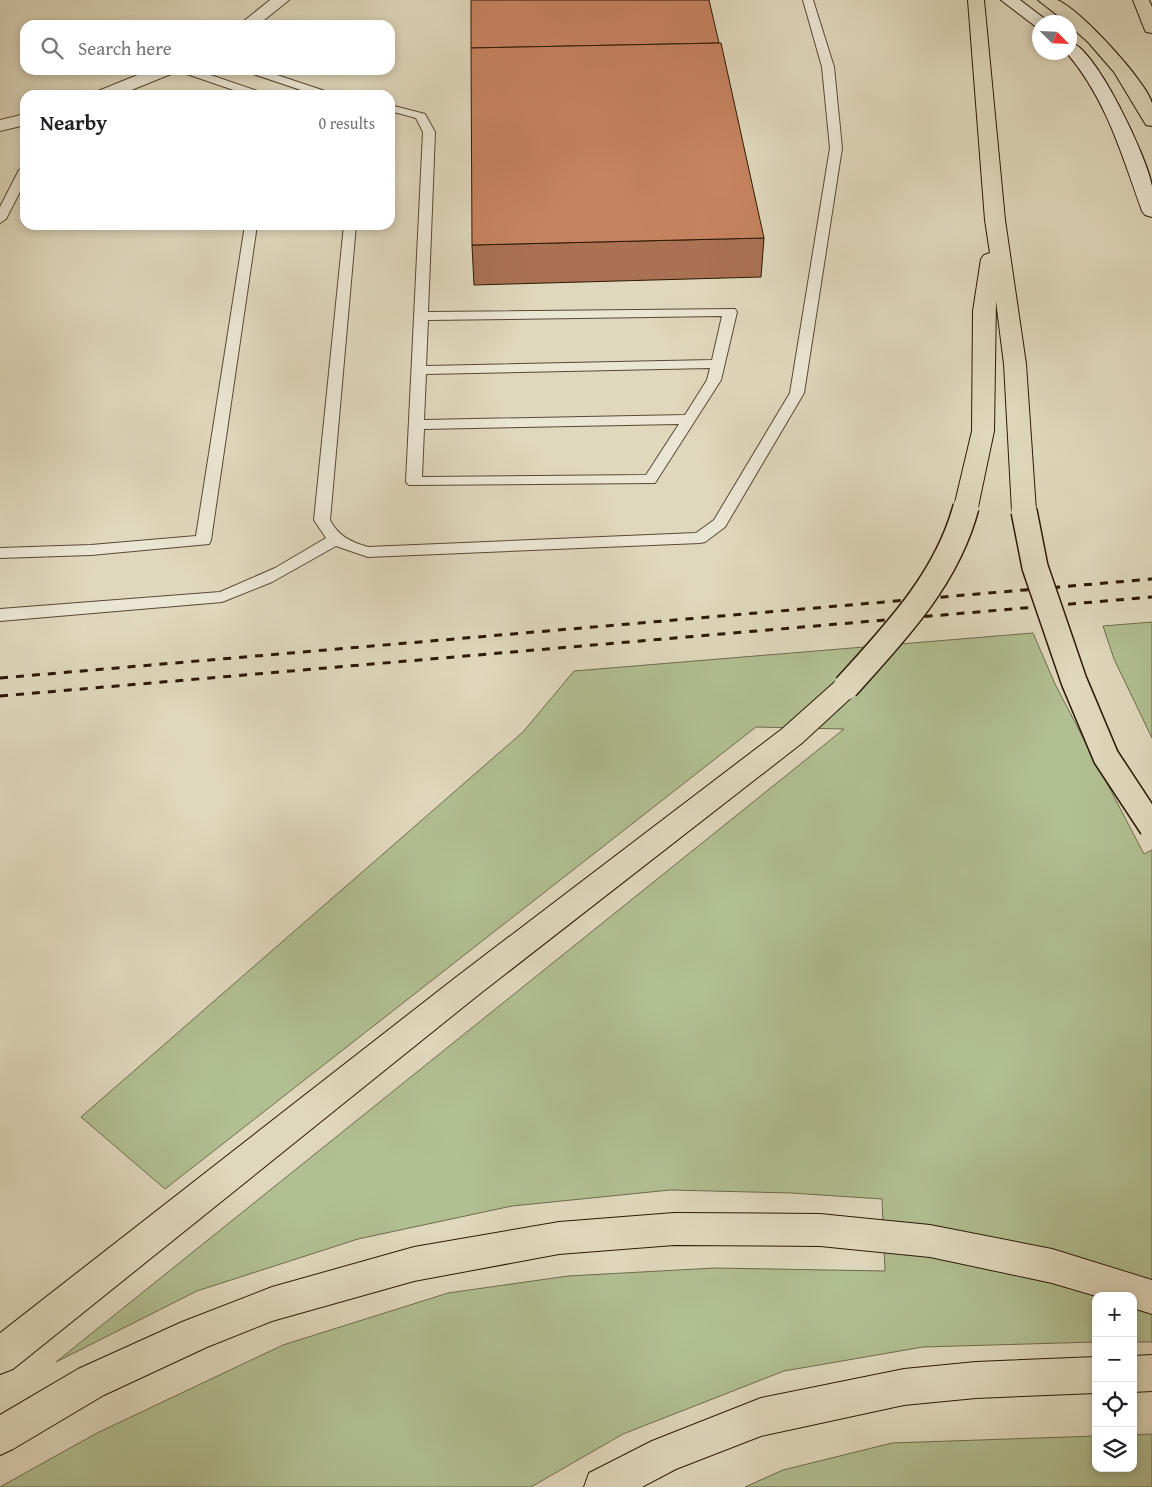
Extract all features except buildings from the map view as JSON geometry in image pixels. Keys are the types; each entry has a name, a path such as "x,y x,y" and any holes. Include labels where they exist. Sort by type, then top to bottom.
{"highway":[{"path":"976,0 976,19 995,220 1015,364 1024,511 1035,567 1074,681 1106,757 1152,828"},
{"path":"1046,0 1096,39 1122,68 1143,100 1152,121"},
{"path":"1141,0 1152,28"},
{"path":"0,1356 466,987 792,736 846,687 898,629 936,578 956,539 966,507 983,431 984,311 995,220"},
{"path":"0,1436 91,1382 195,1334 272,1304 414,1264 559,1238 674,1229 820,1230 930,1241 967,1248 1052,1266 1152,1297"},
{"path":"1137,1374 1152,1373"},
{"path":"603,1487 665,1454 761,1417 904,1387 976,1380 1092,1375"}],"main road":[{"path":"254,20 280,0"},
{"path":"1009,0 1032,16"},
{"path":"1077,54 1102,87 1152,211"},
{"path":"116,90 153,75"},
{"path":"0,126 20,120"}],"lane":[{"path":"350,230 322,520 329,534 346,546 368,552 700,538 720,523 797,393 836,148 828,67 808,0"},
{"path":"200,75 244,90"},
{"path":"266,75 312,90"},
{"path":"395,109 421,116 429,132 421,316 417,425 414,482 650,480 714,380 730,312 421,316"},
{"path":"0,219 20,180"},
{"path":"0,553 91,550 203,540 250,230"},
{"path":"419,370 718,364"},
{"path":"417,425 689,419"},
{"path":"0,614 222,597 255,585 312,555 336,538"}],"green space":[{"path":"1152,622 1152,738 1114,659 1103,626"},
{"path":"1033,633 1055,684 1144,854 1152,850 1152,1342 1137,1342 1137,1292 1092,1292 1092,1342 923,1347 784,1371 623,1434 531,1487 0,1487 97,1433 283,1345 448,1293 568,1276 715,1268 885,1271 882,1199 791,1193 670,1190 512,1206 358,1239 197,1291 56,1362 844,729 756,727 165,1189 81,1117 523,732 574,671"},
{"path":"1152,1434 1152,1487 745,1487 783,1470 892,1443 1092,1436 1092,1472 1137,1472 1137,1435"}],"railway":[{"path":"0,678 1152,579"},
{"path":"0,696 1152,597"}]}
